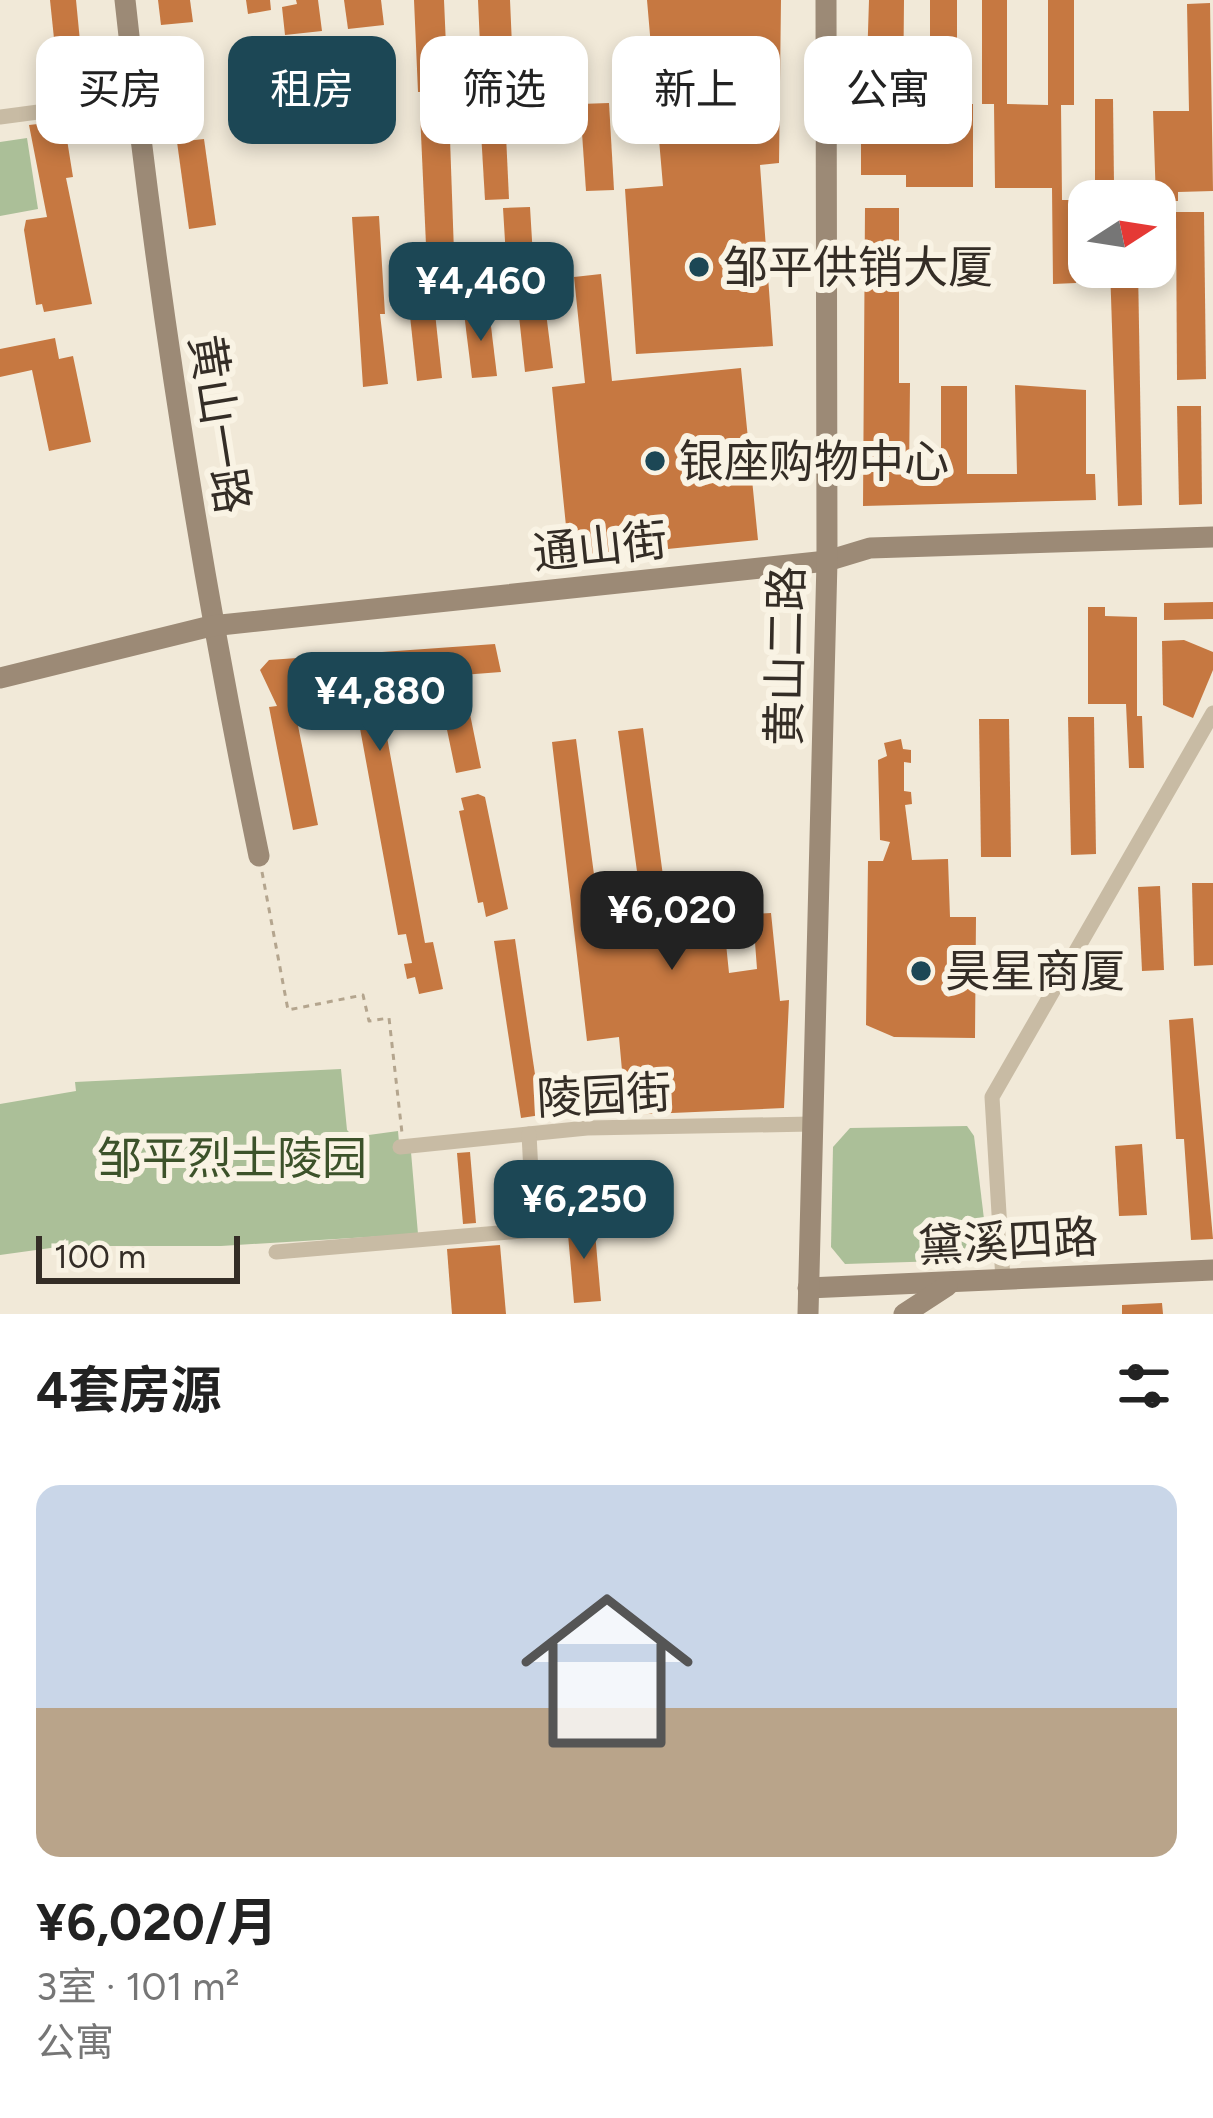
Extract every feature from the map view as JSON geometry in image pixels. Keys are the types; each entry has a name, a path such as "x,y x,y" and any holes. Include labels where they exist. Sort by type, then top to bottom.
{"street":[{"name":"黄山一路","path":"125,0 129,36"},
{"name":"黄山二路","path":"808,1314 827,561 826,0"},
{"path":"0,117 36,112"},
{"name":"黄山一路","path":"141,144 211,626 259,856"},
{"name":"通山街","path":"0,678 211,626 827,561 870,548 1213,537"},
{"path":"1003,1280 992,1097 1213,713"},
{"name":"陵园街","path":"402,1147 529,1134 812,1124"},
{"path":"276,1252 534,1230 529,1134"},
{"name":"黛溪四路","path":"808,1288 947,1286 1213,1270"},
{"path":"904,1314 947,1286"}],"path":[{"path":"259,856 288,1010 363,995 369,1022 389,1018 402,1147"}],"green space":[{"path":"27,138 38,209 0,216 0,142"},
{"name":"邹平烈士陵园","path":"341,1069 347,1130 354,1137 398,1131 400,1154 411,1152 418,1234 221,1246 65,1246 0,1255 0,1104 76,1091 75,1082"},
{"path":"967,1126 974,1136 987,1244 974,1260 845,1264 831,1247 833,1147 850,1128"}],"building":[{"path":"50,0 76,0 79,36 54,36"},
{"path":"158,0 190,0 193,22 161,25"},
{"path":"246,0 270,0 271,10 248,14"},
{"path":"296,0 318,0 322,31 285,35 282,7 297,4"},
{"path":"344,0 381,0 384,25 348,29"},
{"path":"414,0 444,0 446,36 420,36 418,92"},
{"path":"478,0 510,0 512,36 480,36"},
{"name":"邹平供销大厦","path":"647,0 781,0 780,82 780,36 650,36"},
{"path":"869,0 904,0 904,36 868,36"},
{"path":"930,0 957,0 957,36 930,36"},
{"path":"982,0 1007,0 1007,104 1048,105 1048,0 1074,0 1074,105 1061,105 1068,283 1053,284 1052,188 995,188 994,104 982,104"},
{"path":"1210,3 1213,191 1178,192 1176,201 1176,180 1155,180 1153,111 1189,111 1187,4"},
{"path":"1095,99 1113,99 1114,180 1095,180"},
{"path":"609,103 614,190 586,191 583,144 588,144 588,104"},
{"path":"973,104 973,187 906,187 906,175 861,175 861,144 972,144"},
{"path":"36,124 36,144 68,144 73,177 66,178 92,304 44,312 42,304 36,305 24,230 26,220 47,217 29,125"},
{"path":"204,139 216,225 189,229 177,144 204,144"},
{"path":"421,144 450,144 456,310 429,311"},
{"path":"482,144 506,144 509,199 485,200"},
{"name":"邹平供销大厦","path":"659,144 779,144 779,163 760,165 773,346 636,354 625,189 663,186"},
{"path":"530,207 536,306 545,305 553,368 525,372 518,307 509,307 503,208"},
{"path":"865,208 899,208 899,383 910,383 909,474 941,474 941,386 967,386 967,474 1017,474 1015,385 1086,390 1086,474 1095,474 1096,500 863,506"},
{"path":"1176,212 1204,212 1206,379 1177,380"},
{"path":"379,216 385,314 380,314 388,384 363,387 352,217"},
{"name":"银座购物中心","path":"601,274 612,381 741,368 758,540 587,557 567,536 552,387 585,383 574,277"},
{"path":"1111,288 1138,288 1142,505 1118,506"},
{"path":"489,310 497,376 472,378 464,313"},
{"path":"435,313 442,378 417,381 410,316"},
{"path":"55,338 59,359 73,356 91,442 49,451 32,370 0,377 0,349"},
{"path":"1177,406 1201,406 1202,504 1179,505"},
{"path":"1213,602 1213,619 1164,620 1164,603"},
{"path":"1088,607 1105,607 1105,616 1137,617 1137,716 1142,716 1144,768 1129,768 1126,704 1088,704"},
{"path":"1184,640 1213,652 1213,670 1193,718 1163,705 1162,641"},
{"path":"495,644 501,672 462,675 481,768 456,773 436,677 377,683 425,943 433,942 443,989 419,994 415,977 407,979 404,964 412,963 406,934 398,935 352,685 291,691 318,825 293,830 269,707 277,706 260,670 269,660"},
{"path":"1068,717 1094,717 1096,854 1071,855"},
{"path":"979,719 1009,719 1011,857 981,857"},
{"path":"643,728 669,920 771,913 780,1001 789,1000 784,1108 626,1115 619,1037 587,1041 552,742 576,739 601,927 644,923 618,731","holes":["754,929 757,969 729,973 725,934"]},
{"name":"昊星商厦","path":"901,739 903,749 911,750 911,763 904,762 904,791 911,792 912,804 905,805 912,860 948,859 950,917 976,917 975,1038 894,1037 866,1025 868,861 883,861 890,842 880,840 878,760 887,756 884,743"},
{"path":"485,797 508,909 486,917 483,902 478,903 459,811 464,810 461,798"},
{"path":"1192,883 1213,883 1213,965 1194,966"},
{"path":"1160,886 1164,970 1142,971 1138,887"},
{"path":"515,939 541,1115 521,1118 494,941"},
{"path":"1193,1018 1213,1239 1191,1240 1184,1139 1176,1139 1169,1020"},
{"path":"1142,1144 1147,1215 1119,1216 1115,1146"},
{"path":"470,1152 476,1223 463,1224 457,1153"},
{"path":"594,1221 601,1301 574,1303 567,1223"},
{"path":"500,1245 506,1314 452,1314 447,1249"},
{"path":"1162,1303 1163,1314 1122,1314 1122,1305"}],"place":[{"name":"邹平供销大厦","path":"699,267"},
{"name":"银座购物中心","path":"655,461"},
{"name":"昊星商厦","path":"921,971"}]}
